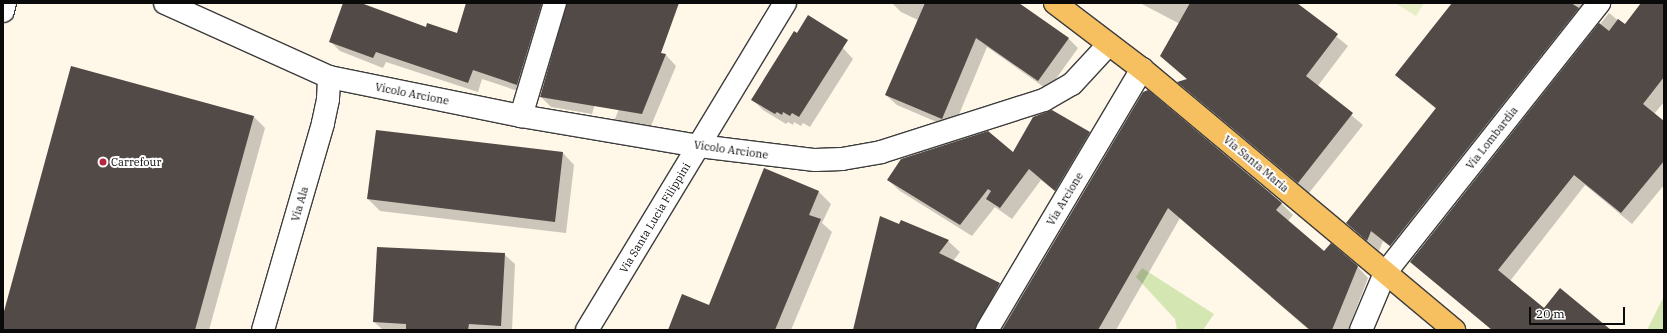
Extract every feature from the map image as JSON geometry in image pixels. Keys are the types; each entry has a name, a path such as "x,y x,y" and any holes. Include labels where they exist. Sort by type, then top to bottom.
{"main road":[{"name":"Via Santa Maria","path":"1055,3 1142,69 1454,330"}],"street":[{"path":"3,11 5,3"},
{"name":"Vicolo Arcione","path":"165,3 329,77 521,116 699,146 815,160 842,159 881,152 1053,96 1080,76 1109,44"},
{"path":"521,116 555,3"},
{"name":"Via Santa Lucia Filippini","path":"587,330 785,3"},
{"name":"Via Lombardia","path":"1361,330 1385,273 1599,3"},
{"name":"Via Arcione","path":"987,330 1142,69"},
{"name":"Via Ala","path":"263,330 323,123 328,99 329,77"}],"green space":[{"path":"1395,3 1424,3 1416,16"},
{"path":"1142,268 1214,314 1203,330 1177,330 1175,319 1136,277"},
{"path":"1664,296 1664,330 1647,330"}],"building":[{"path":"343,3 361,3 426,27 427,23 457,33 466,3 542,3 517,85 473,70 468,83 376,52 373,58 329,42"},
{"path":"567,3 679,3 661,53 666,54 642,114 540,97"},
{"path":"925,3 1019,3 1069,38 1038,81 976,38 942,119 885,95"},
{"path":"1190,3 1297,3 1338,34 1306,76 1353,113 1298,183 1177,82 1187,79 1160,56"},
{"path":"1452,3 1571,3 1579,8 1390,246 1371,231 1367,241 1346,223 1436,108 1395,75"},
{"path":"1641,3 1664,3 1664,77 1643,104 1664,121 1664,161 1621,213 1574,175 1498,270 1544,308 1560,288 1611,330 1492,330 1410,262 1599,23 1609,31 1618,19 1625,24"},
{"path":"808,15 848,40 799,117 792,113 790,116 783,112 782,115 777,112 775,114 751,100 794,31 797,33"},
{"name":"Carrefour","path":"71,66 254,116 195,330 3,330 3,315"},
{"path":"1148,90 1282,203 1276,210 1324,251 1331,243 1358,266 1332,330 1310,330 1168,208 1098,330 1002,330 1143,92"},
{"path":"1052,110 1090,132 1055,191 1029,169 1000,208 986,199 991,191 988,189 960,225 887,180 901,159 988,131 1013,152 1033,117"},
{"path":"376,130 563,152 555,222 367,199"},
{"path":"764,168 819,191 809,215 821,219 775,330 668,330 682,294 709,305"},
{"path":"880,216 899,224 901,220 949,240 939,253 1000,283 975,330 853,330"},
{"path":"377,247 505,253 501,326 469,324 468,330 406,330 406,324 373,322"}],"place":[{"name":"Carrefour","path":"103,162"}]}
